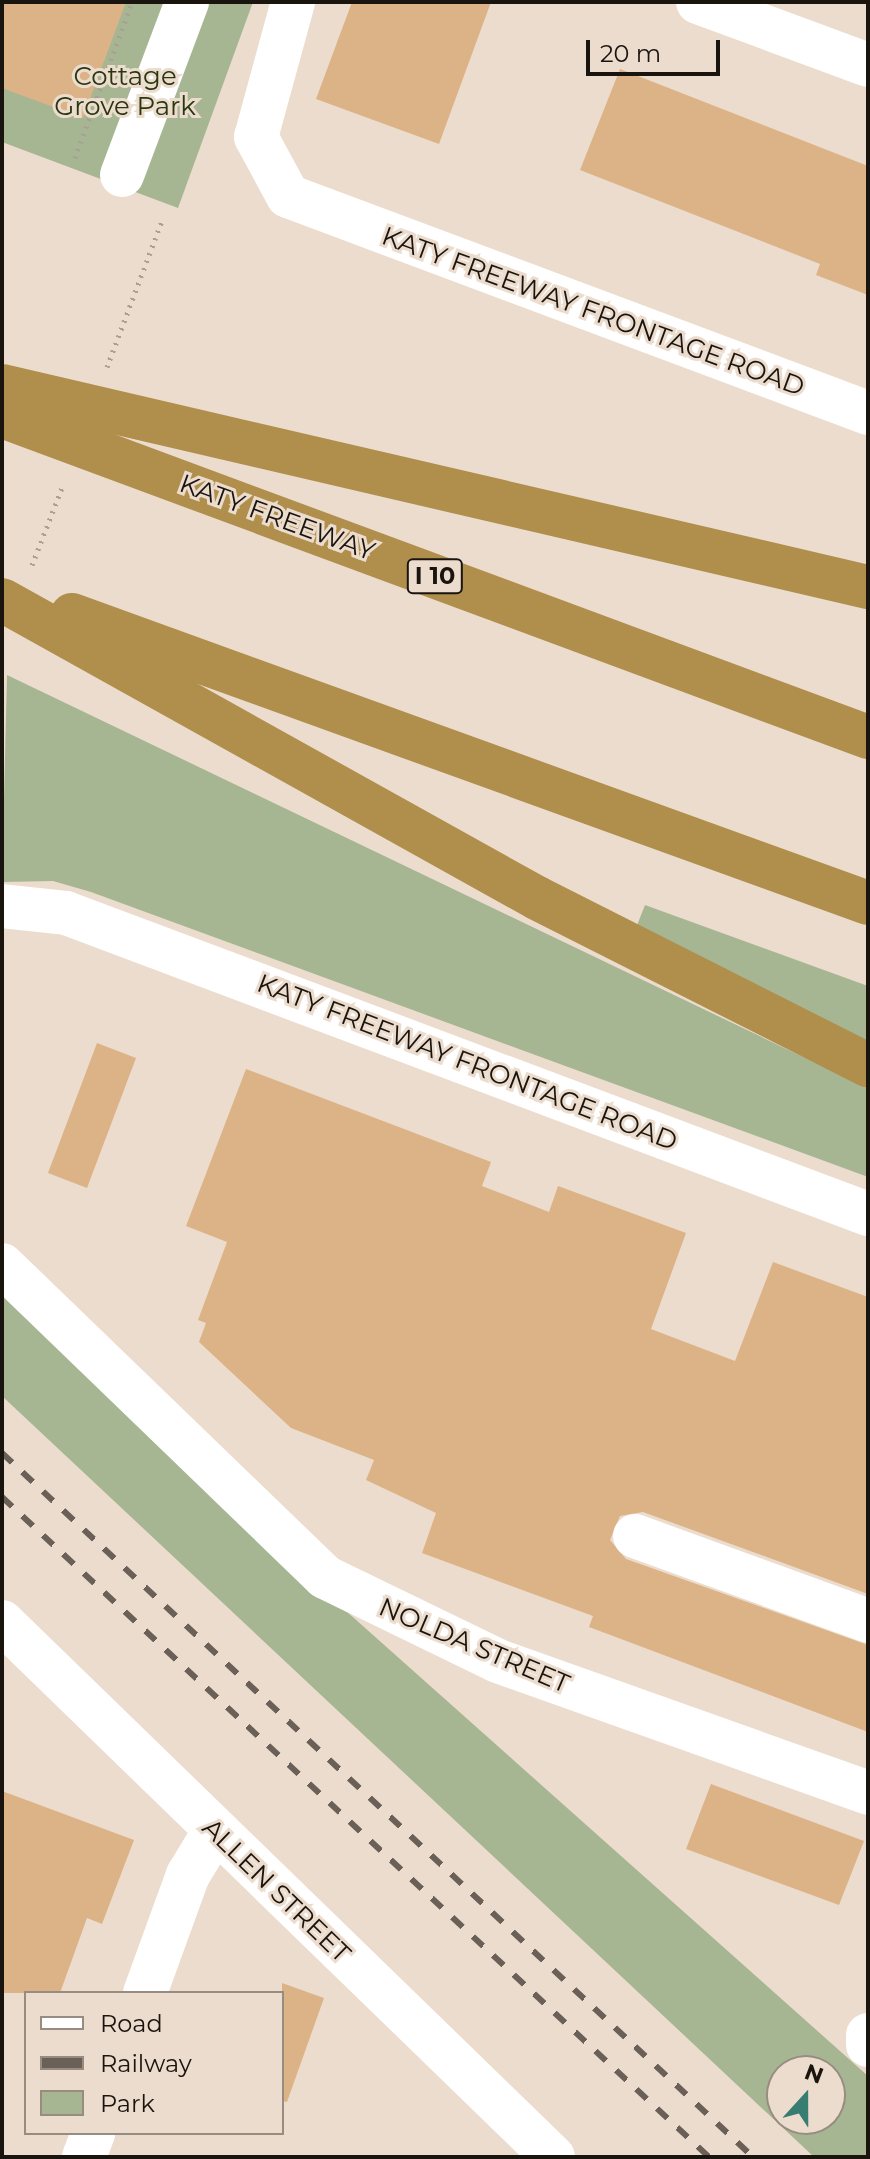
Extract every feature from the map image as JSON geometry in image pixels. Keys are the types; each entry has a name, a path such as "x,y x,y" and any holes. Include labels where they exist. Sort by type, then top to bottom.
{"highway":[{"path":"2,386 868,587"},
{"name":"KATY FREEWAY","path":"2,416 868,737"},
{"path":"2,589 868,903"},
{"path":"2,600 537,898 868,1065"}],"street":[{"path":"122,175 187,2"},
{"path":"698,2 746,10 868,65"},
{"name":"KATY FREEWAY FRONTAGE ROAD","path":"285,4 261,97 261,156 288,196 318,211 868,413"},
{"name":"KATY FREEWAY FRONTAGE ROAD","path":"2,906 66,913 868,1214"},
{"name":"NOLDA STREET","path":"2,1265 325,1577 498,1661 868,1793"},
{"path":"635,1536 868,1621"},
{"name":"ALLEN STREET","path":"2,1622 214,1832 553,2157"},
{"path":"146,1991 188,1875 214,1832"},
{"path":"84,2157 92,2135"}],"path":[{"path":"75,158 132,2"}],"green space":[{"name":"Cottage Grove Park","path":"2,2 253,2 178,208 2,142"},
{"path":"7,675 868,1088 868,1177 91,892 53,881 2,882"},
{"path":"645,905 868,986 868,1049 634,933"},
{"path":"2,1288 327,1594 844,2055 766,2055 766,2112 2,1396"},
{"path":"846,2056 868,2076 868,2157 814,2157 791,2135 846,2135"}],"building":[{"path":"2,2 126,2 83,118 2,88"},
{"path":"352,2 491,2 439,144 316,99"},
{"path":"620,69 868,166 868,295 816,275 820,264 580,170"},
{"path":"97,1043 136,1058 87,1188 48,1173"},
{"path":"246,1069 491,1162 482,1186 549,1212 558,1186 686,1233 651,1329 735,1361 773,1262 868,1297 868,1594 643,1512 620,1516 610,1540 626,1559 868,1645 868,1732 589,1627 593,1616 422,1553 436,1513 366,1480 374,1460 291,1428 199,1342 206,1323 198,1320 227,1242 186,1226"},
{"path":"711,1784 864,1841 839,1905 686,1849"},
{"path":"2,1791 134,1840 102,1924 87,1918 61,1991 2,1993"},
{"path":"282,1983 324,1998 287,2102 284,2101"}],"railway":[{"path":"2,1453 753,2157"},
{"path":"2,1497 709,2157"}]}
